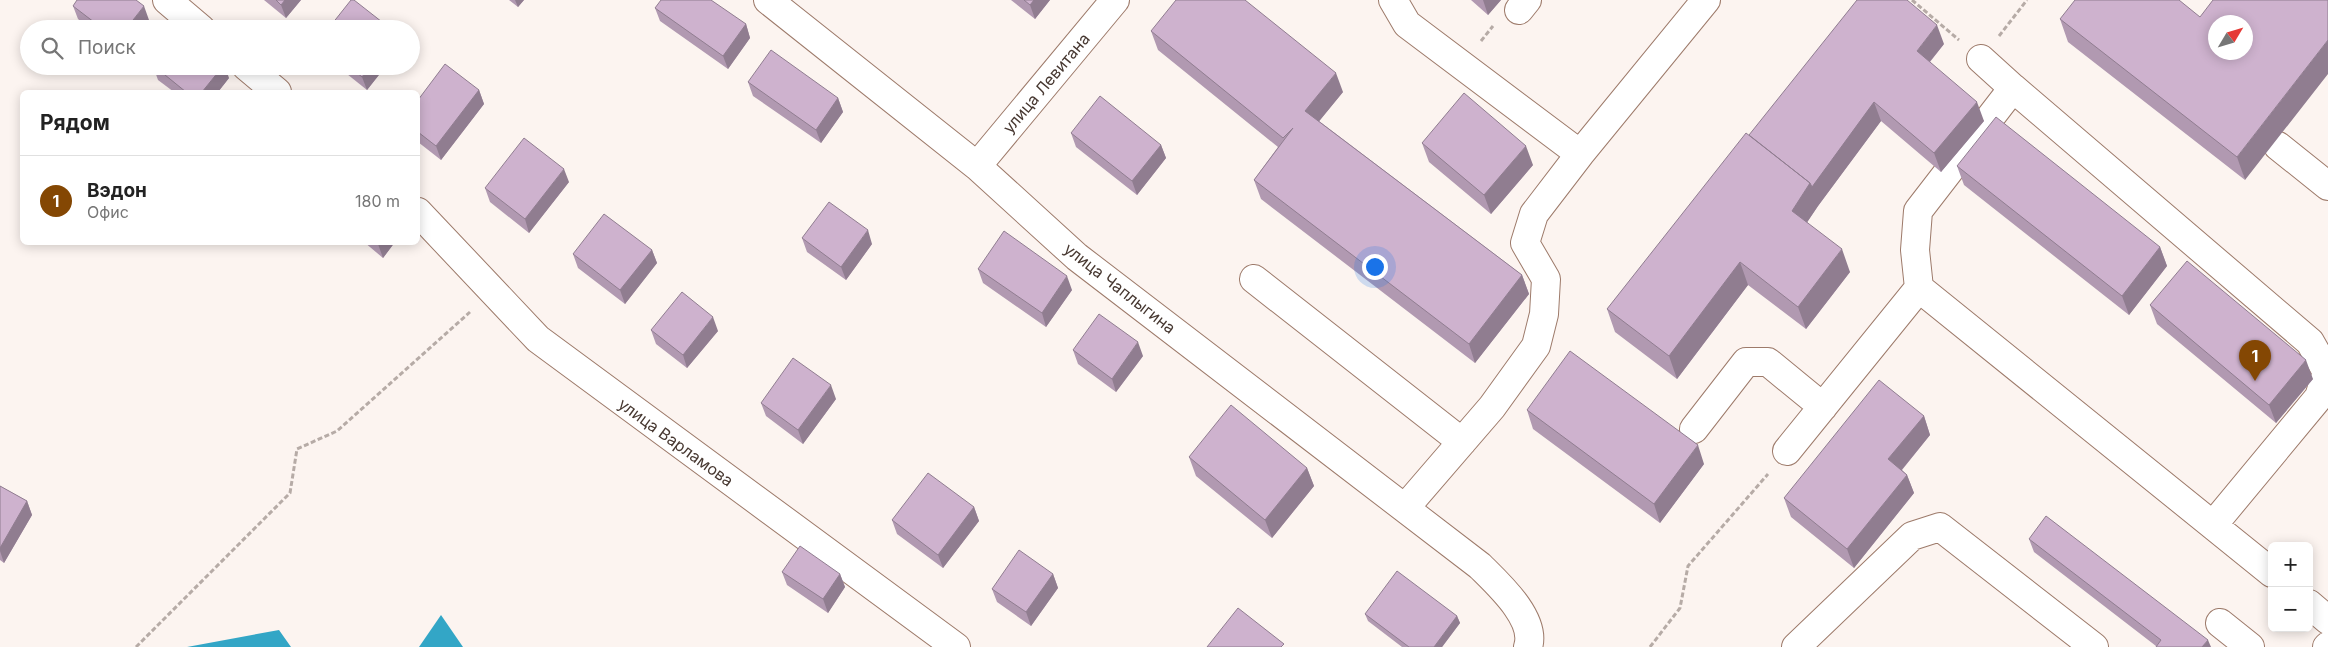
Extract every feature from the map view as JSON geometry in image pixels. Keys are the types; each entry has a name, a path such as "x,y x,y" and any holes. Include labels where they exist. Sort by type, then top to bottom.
{"street":[{"path":"167,0 190,20"},
{"name":"улица Чаплыгина","path":"768,0 977,166 1077,257 1480,566 1508,594 1521,614 1530,639 1528,647"},
{"name":"улица Левитана","path":"977,166 1115,0"},
{"path":"1393,0 1407,24 1580,154"},
{"path":"1405,508 1492,407 1536,346 1544,314 1546,279 1525,243 1534,214 1580,154 1706,0"},
{"path":"1981,59 2310,342 2327,372 2319,397 2213,525"},
{"path":"257,75 275,90"},
{"path":"1787,452 1919,288 1915,250 1918,211 2013,88"},
{"path":"2278,146 2328,186"},
{"name":"улица Варламова","path":"420,214 538,339 956,647"},
{"path":"1254,279 1462,442"},
{"path":"1919,288 2268,570"},
{"path":"1694,429 1746,362 1768,362 1823,407"},
{"path":"1796,647 1912,536 1940,527 2094,647"},
{"path":"2313,607 2328,620"},
{"path":"2220,623 2250,647"}],"path":[{"path":"1912,0 1981,59 2027,0"},
{"path":"1478,45 1514,10"},
{"path":"136,647 290,493 297,449 337,431 493,292"},
{"path":"1650,647 1680,608 1688,566 1787,452"}],"water":[{"path":"441,615 463,647 419,647"},
{"path":"279,630 291,647 187,647"}],"building":[{"path":"77,0 136,0 144,6 133,20 91,20 73,6"},
{"path":"276,0 285,0 281,5"},
{"path":"351,0 354,0 380,20 335,20"},
{"path":"661,0 711,0 746,24 723,56 655,8"},
{"path":"1024,0 1034,0 1030,5"},
{"path":"1176,0 1245,0 1336,73 1305,111 1522,275 1469,344 1254,180 1293,128 1283,138 1151,31"},
{"path":"1857,0 1907,0 1937,25 1917,51 1977,102 1934,153 1874,102 1812,187 1810,183 1749,135"},
{"path":"2075,0 2179,0 2200,17 2213,0 2328,0 2328,40 2237,157 2060,19"},
{"path":"771,50 838,98 816,130 748,82"},
{"path":"445,64 479,90 436,146 420,134 420,97"},
{"path":"165,75 216,75 204,90 184,90"},
{"path":"1464,93 1526,146 1484,195 1422,143"},
{"path":"1100,96 1161,145 1132,181 1071,133"},
{"path":"1996,117 2160,247 2122,296 1957,166"},
{"path":"1746,133 1810,183 1792,211 1842,249 1798,307 1740,262 1669,356 1607,309"},
{"path":"524,138 564,169 525,219 485,188"},
{"path":"829,202 868,230 841,267 802,238"},
{"path":"604,214 652,250 620,290 573,254"},
{"path":"1004,231 1067,276 1042,313 978,269"},
{"path":"2187,261 2306,360 2269,405 2150,305"},
{"path":"682,292 713,317 683,355 651,330"},
{"path":"1099,314 1138,342 1112,379 1073,350"},
{"path":"1570,351 1698,445 1654,504 1527,410"},
{"path":"793,358 831,385 798,430 761,403"},
{"path":"1879,380 1924,416 1888,459 1907,475 1847,549 1784,498"},
{"path":"1231,405 1307,468 1265,520 1189,457"},
{"path":"928,473 974,507 938,555 892,520"},
{"path":"0,486 27,501 0,548"},
{"path":"2046,516 2208,640 2202,647 2156,647 2161,640 2029,539"},
{"path":"800,546 840,574 823,599 782,572"},
{"path":"1019,550 1053,574 1026,612 992,589"},
{"path":"1397,571 1457,616 1434,647 1409,647 1365,614"},
{"path":"1238,608 1284,644 1281,647 1207,647"}],"place":[{"name":"Вэдон","path":"2255,381"}]}
